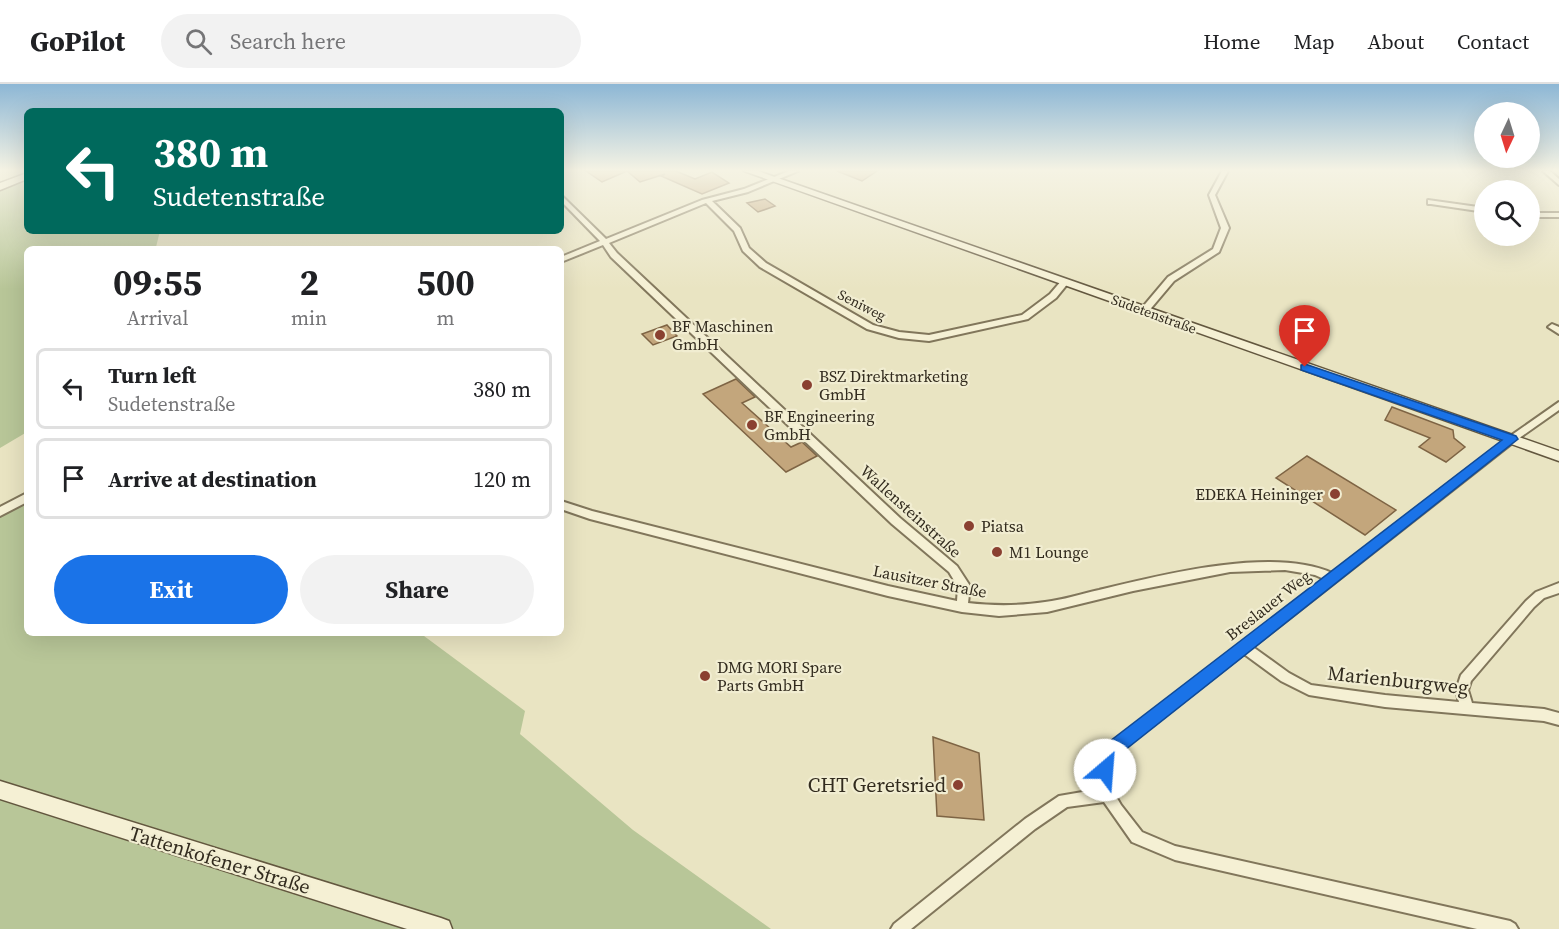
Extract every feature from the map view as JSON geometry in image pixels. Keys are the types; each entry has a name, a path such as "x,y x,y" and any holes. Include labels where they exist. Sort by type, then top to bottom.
{"street":[{"name":"Wallensteinstraße","path":"576,210 614,255 896,520 954,569 964,586 962,607"},
{"path":"564,259 682,210"},
{"name":"Seniweg","path":"717,210 737,230 746,249 763,265 870,327 899,335 928,338 1025,317 1053,297 1065,282"},
{"name":"Sudetenstraße","path":"862,210 1559,456"},
{"path":"1144,311 1171,279 1216,250 1226,228 1219,210"},
{"path":"1540,215 1559,215"},
{"name":"Breslauer Weg","path":"1107,795 1105,770 1107,754 1214,669 1559,405"},
{"path":"0,512 24,499"},
{"name":"Lausitzer Straße","path":"564,506 590,515 777,564 962,607 999,611 1047,607 1154,582 1230,568 1285,566 1317,571 1332,578"},
{"path":"1467,707 1462,690 1465,679 1530,604 1540,595 1559,588"},
{"name":"Marienburgweg","path":"1244,647 1285,677 1309,690 1559,719"},
{"name":"Tattenkofener Straße","path":"0,790 441,929"},
{"path":"899,929 1030,824 1064,801 1107,795 1137,837 1175,853 1510,929"}],"green space":[{"path":"0,210 24,210 24,234 159,234 156,246 24,246 24,434 0,448"},
{"path":"24,494 24,636 424,636 525,711 520,734 633,830 771,929 0,929 0,507"}],"building":[{"name":"BF Maschinen GmbH","path":"667,325 677,336 653,345 642,334"},
{"name":"BF Engineering GmbH","path":"736,379 755,397 742,403 791,447 802,442 817,456 786,472 703,394"},
{"path":"1392,407 1453,430 1454,438 1465,447 1446,462 1419,447 1430,438 1385,420"},
{"name":"EDEKA Heininger","path":"1307,456 1396,510 1365,535 1276,478"},
{"name":"CHT Geretsried","path":"933,737 979,753 984,820 937,816"}],"place":[{"name":"BF Maschinen GmbH","path":"660,335"},
{"name":"BSZ Direktmarketing GmbH","path":"807,385"},
{"name":"BF Engineering GmbH","path":"752,425"},
{"name":"EDEKA Heininger","path":"1335,494"},
{"name":"Piatsa","path":"969,526"},
{"name":"M1 Lounge","path":"997,552"},
{"name":"DMG MORI Spare Parts GmbH","path":"705,676"},
{"name":"CHT Geretsried","path":"958,785"}],"route":[{"path":"1105,770 1107,754 1512,439 1305,367"}]}
